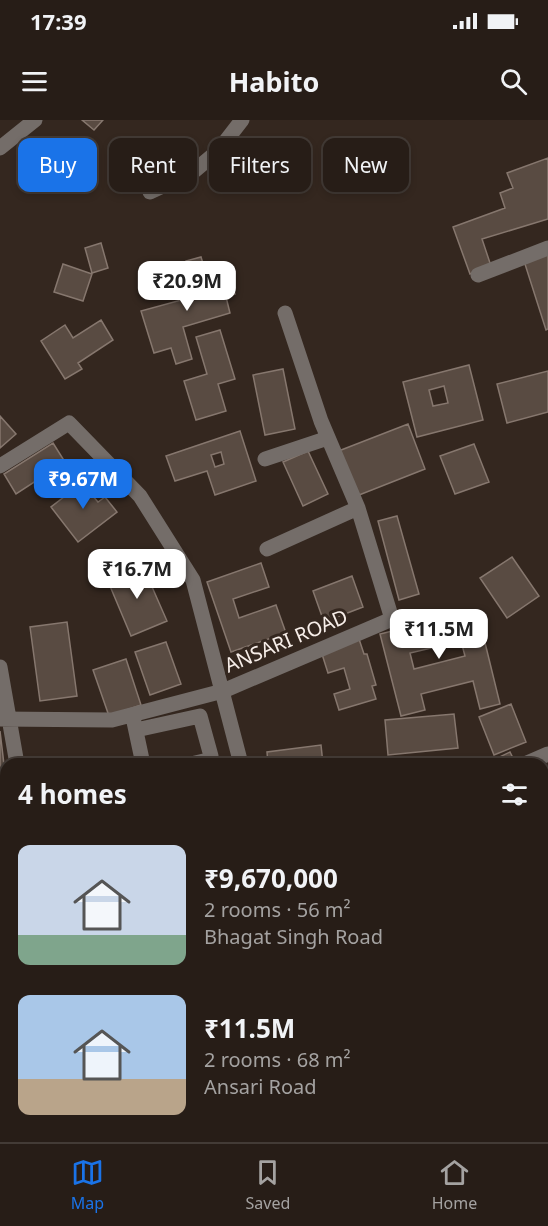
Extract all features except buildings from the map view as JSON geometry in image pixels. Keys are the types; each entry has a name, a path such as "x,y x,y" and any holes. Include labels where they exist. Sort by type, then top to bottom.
{"street":[{"path":"0,148 36,120"},
{"path":"197,169 218,151 242,120"},
{"path":"478,275 548,248"},
{"path":"267,549 358,508 328,438 285,313"},
{"path":"0,466 69,423 141,496 193,580 239,758"},
{"path":"265,459 328,438"},
{"name":"ANSARI ROAD","path":"223,691 392,619 358,508"},
{"path":"0,667 5,719 15,758"},
{"path":"5,719 112,720 223,691"},
{"path":"165,706 169,723"},
{"path":"133,714 141,758"},
{"path":"136,730 200,716 210,758"},
{"path":"207,738 233,732"}]}
